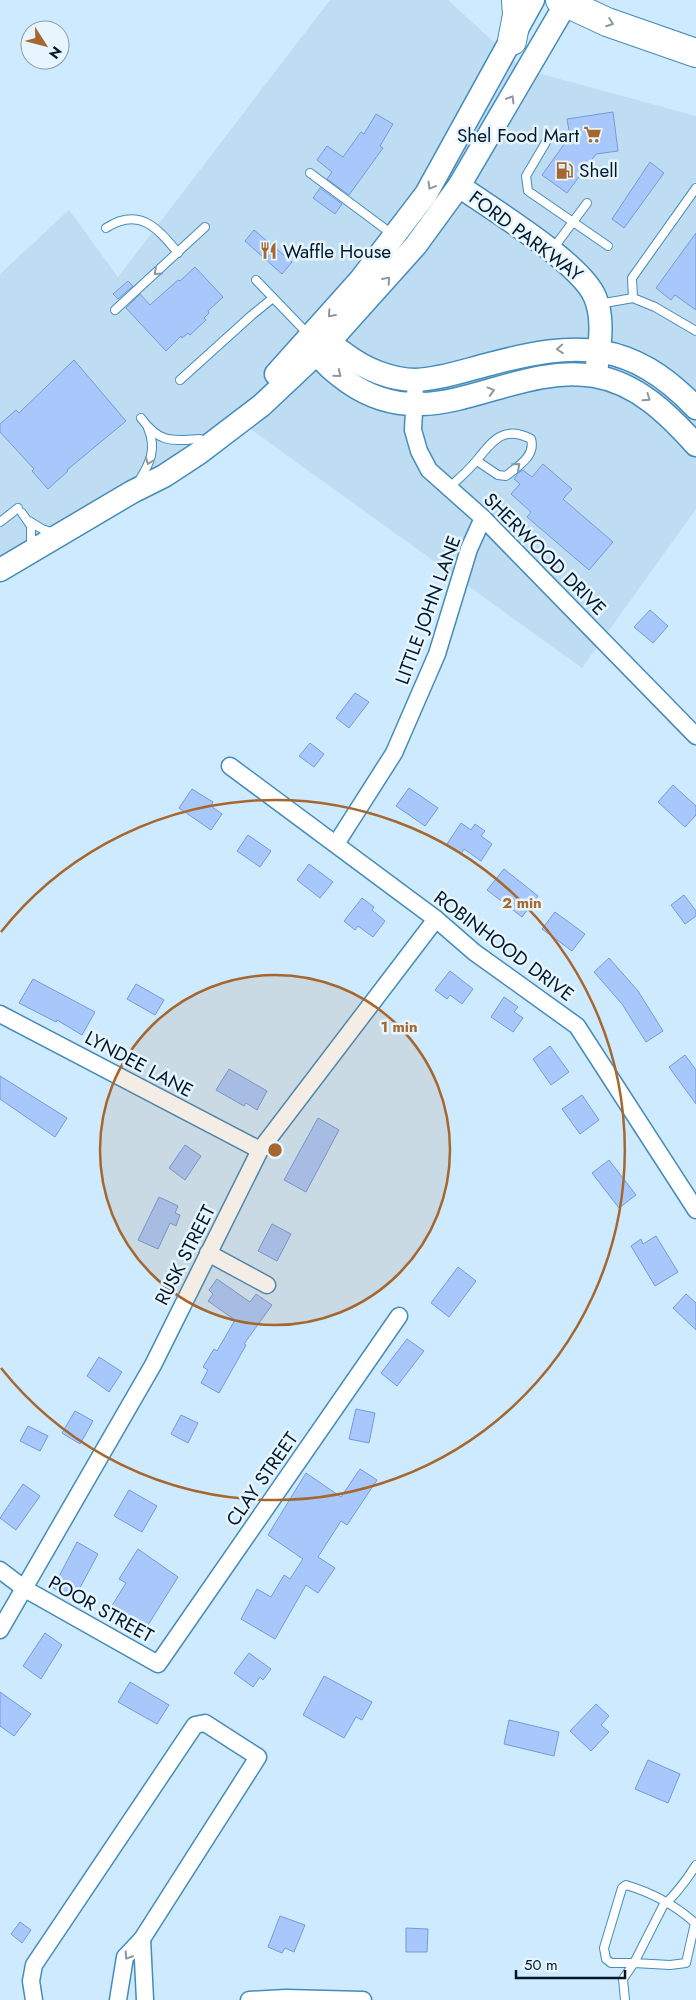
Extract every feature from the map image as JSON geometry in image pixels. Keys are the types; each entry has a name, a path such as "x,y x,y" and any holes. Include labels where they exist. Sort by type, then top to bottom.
{"highway":[{"path":"512,41 517,15 516,0"},
{"path":"564,1 607,22 696,53"}],"main road":[{"path":"0,570 132,492 164,476 230,432 319,344 440,171 533,0"},
{"path":"132,492 252,399 354,316 416,245 459,186 564,1"},
{"name":"FORD PARKWAY","path":"459,186 551,251 578,272 590,286 597,304 600,330 595,376"},
{"path":"354,316 352,344 356,353 370,368"},
{"path":"319,344 345,354 383,374 415,380 448,375 550,350 574,348 599,351 622,357 644,367 665,380 696,408"},
{"path":"319,344 342,378 371,396 414,405 452,401 552,376 573,374 614,380 650,400 668,415 696,445"}],"street":[{"name":"SHERWOOD DRIVE","path":"415,380 413,430 419,451 429,470 483,518 696,736"},
{"name":"LITTLE JOHN LANE","path":"336,844 394,753 437,654 470,549 483,518"},
{"name":"ROBINHOOD DRIVE","path":"230,766 436,918 474,952 577,1026 696,1210"},
{"name":"RUSK STREET","path":"0,1630 152,1365 260,1150 436,918"},
{"name":"LYNDEE LANE","path":"0,1014 260,1150"},
{"path":"208,1253 267,1284"},
{"name":"CLAY STREET","path":"158,1664 399,1316"},
{"name":"POOR STREET","path":"0,1570 25,1589 158,1664"},
{"path":"34,2000 31,1982 34,1965 195,1725 205,1724 258,1757 142,1939 124,1958 118,2000"},
{"path":"142,1939 145,2000"},
{"path":"249,2000 286,1998 363,2000"}],"lane":[{"path":"549,137 526,176 528,191 608,246"},
{"path":"310,173 395,236"},
{"path":"633,298 632,278 696,188"},
{"path":"551,251 587,203"},
{"path":"106,228 121,220 142,220 159,231 178,253"},
{"path":"115,310 206,227"},
{"path":"256,280 319,344"},
{"path":"180,380 273,298"},
{"path":"597,304 633,298 655,307 696,331"},
{"path":"132,492 146,469 153,451 153,443 148,428 141,418"},
{"path":"148,428 164,439 200,439"},
{"path":"449,488 477,461 484,450 502,434 521,434 531,439 533,446 530,455 506,476 498,475 477,461"},
{"path":"0,522 20,510 29,521 42,529 60,534"},
{"path":"29,521 33,538 29,552"},
{"path":"625,2000 623,1979 634,1962 648,1932 668,1902 685,1883 696,1865"},
{"path":"626,1885 653,1893 695,1923 686,1962 670,1965 634,1962 611,1963 606,1959 604,1948 622,1888 626,1885"}],"shaded area":[{"path":"330,0 448,0 523,69 696,116 696,509 582,668 238,420 0,582 0,274 69,210 118,277"}],"building":[{"path":"613,112 618,151 596,154 567,193 542,175 570,136 567,119"},
{"path":"376,114 393,124 380,146 383,148 349,195 327,179 332,172 317,160 327,146 343,157 361,132 364,134"},
{"path":"650,162 664,173 624,228 612,219"},
{"path":"320,188 342,204 335,214 313,198"},
{"name":"Waffle House","path":"254,230 292,262 282,274 245,241"},
{"path":"696,233 696,310 675,295 671,300 656,288"},
{"path":"195,267 223,297 208,311 209,313 204,318 206,320 190,335 188,333 182,338 181,336 166,351 126,308 140,294 150,305"},
{"path":"128,281 133,286 118,299 113,294"},
{"path":"74,360 126,421 67,470 48,489 32,471 34,469 0,432 0,424 16,410 19,413"},
{"path":"543,464 572,489 563,499 613,542 589,570 527,517 531,512 511,494 520,484 514,479 518,473 523,470 532,477"},
{"path":"650,610 668,626 653,643 634,627"},
{"path":"355,693 369,702 349,728 336,718"},
{"path":"310,743 324,754 314,767 299,756"},
{"path":"673,785 696,806 696,815 685,827 658,802"},
{"path":"409,788 438,808 425,826 396,806"},
{"path":"192,789 213,802 211,806 222,814 211,830 179,808"},
{"path":"461,823 471,830 475,824 485,831 481,836 492,844 481,861 464,849 461,854 447,844"},
{"path":"248,835 271,851 260,867 237,851"},
{"path":"309,864 333,882 320,898 297,880"},
{"path":"504,869 538,896 522,917 487,890"},
{"path":"684,895 696,911 696,916 685,924 671,905"},
{"path":"362,898 374,907 372,910 385,921 373,937 358,926 355,930 344,921"},
{"path":"555,912 585,934 572,951 542,929"},
{"path":"609,958 638,991 663,1031 646,1042 622,1004 594,972"},
{"path":"450,971 473,989 462,1004 450,995 447,999 435,990"},
{"path":"33,979 95,1012 82,1035 57,1020 56,1022 19,1003"},
{"path":"136,984 164,1000 155,1015 127,999"},
{"path":"504,997 518,1007 514,1012 523,1018 513,1032 491,1017"},
{"path":"550,1046 569,1072 551,1085 533,1059"},
{"path":"685,1055 696,1070 696,1104 669,1067"},
{"path":"229,1069 267,1091 257,1110 246,1103 244,1106 216,1090"},
{"path":"0,1076 67,1118 55,1137 0,1099"},
{"path":"582,1095 599,1120 580,1134 562,1109"},
{"path":"318,1118 339,1130 306,1192 284,1180"},
{"path":"185,1145 201,1156 185,1180 169,1168"},
{"path":"609,1160 636,1195 619,1208 592,1173"},
{"path":"159,1197 178,1206 175,1213 180,1215 176,1226 170,1223 158,1249 138,1240"},
{"path":"272,1224 291,1234 277,1261 258,1251"},
{"path":"656,1236 678,1272 655,1286 631,1246 641,1239 643,1244"},
{"path":"458,1267 476,1281 449,1317 431,1303"},
{"path":"217,1279 250,1302 256,1294 272,1305 244,1344 246,1345 219,1393 201,1383 208,1370 203,1367 214,1349 217,1351 235,1320 208,1301 213,1294 209,1290"},
{"path":"686,1294 696,1303 696,1330 673,1308"},
{"path":"407,1339 424,1351 397,1386 381,1373"},
{"path":"99,1357 122,1372 109,1392 87,1376"},
{"path":"356,1409 375,1413 369,1443 349,1439"},
{"path":"75,1411 93,1421 80,1444 62,1433"},
{"path":"181,1415 198,1423 188,1443 171,1434"},
{"path":"28,1426 48,1436 40,1451 20,1441"},
{"path":"360,1469 377,1480 347,1525 341,1521 318,1557 335,1568 318,1593 306,1585 275,1639 241,1619 257,1589 271,1597 284,1575 290,1579 303,1559 268,1535 306,1473 341,1497"},
{"path":"23,1484 40,1496 16,1530 0,1518"},
{"path":"129,1490 157,1506 142,1532 114,1516"},
{"path":"77,1542 98,1554 74,1599 53,1588"},
{"path":"138,1549 178,1577 143,1633 108,1612 126,1583 119,1579"},
{"path":"45,1633 62,1645 41,1679 23,1666"},
{"path":"249,1653 271,1669 263,1680 260,1677 253,1687 234,1673"},
{"path":"324,1676 372,1702 362,1720 356,1717 344,1738 303,1715"},
{"path":"130,1682 169,1705 157,1724 118,1702"},
{"path":"0,1692 31,1714 14,1736 0,1726"},
{"path":"596,1704 609,1716 601,1725 609,1732 591,1751 570,1731"},
{"path":"509,1720 559,1732 554,1756 504,1744"},
{"path":"648,1760 680,1774 668,1803 635,1789"},
{"path":"280,1916 305,1925 294,1952 285,1948 282,1953 268,1947"},
{"path":"20,1922 31,1930 22,1943 11,1934"},
{"path":"406,1928 428,1929 427,1952 406,1952"}],"place":[{"name":"Shel Food Mart","path":"593,135"},
{"name":"Shell","path":"565,170"},
{"name":"Waffle House","path":"269,251"}]}
